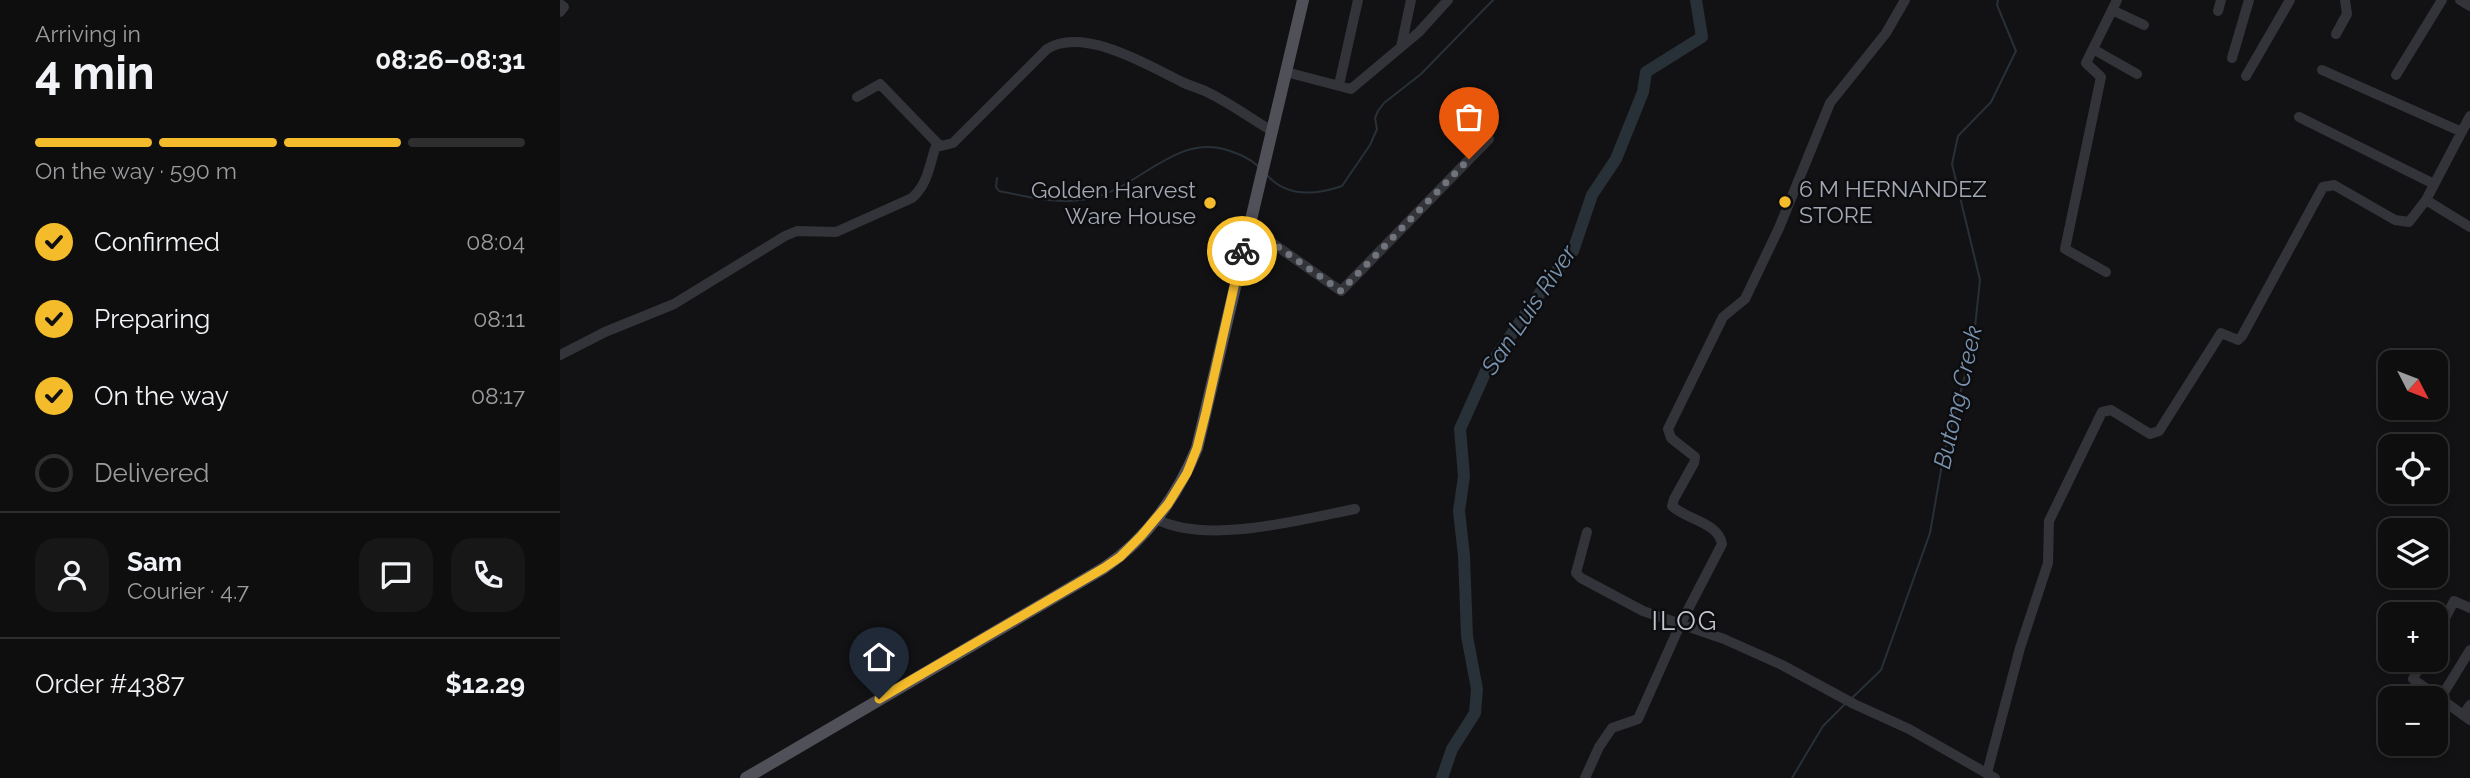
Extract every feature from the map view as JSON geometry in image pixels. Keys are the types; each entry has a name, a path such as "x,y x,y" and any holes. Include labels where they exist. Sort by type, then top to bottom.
{"main road":[{"path":"747,778 1095,573 1126,552 1156,519 1181,484 1197,448 1303,0"}],"street":[{"path":"1339,85 1358,0"},
{"path":"1401,48 1411,0"},
{"path":"1286,72 1352,89 1419,32 1448,0"},
{"path":"1585,778 1599,747 1612,729 1638,719 1679,625 1722,544 1721,537 1715,530 1672,506 1695,457 1671,438 1668,429 1723,317 1745,299 1779,228 1830,103 1886,33 1905,0"},
{"path":"2218,11 2221,0"},
{"path":"2232,58 2249,0"},
{"path":"2246,76 2290,0"},
{"path":"2336,34 2347,14 2345,0"},
{"path":"2396,75 2442,0"},
{"path":"2460,0 2470,6"},
{"path":"560,4 564,7 560,12"},
{"path":"2106,272 2065,249 2101,77 2085,63 2115,5 2144,25"},
{"path":"1405,29 1419,32"},
{"path":"857,97 880,84 937,143 941,146 953,143 1047,49 1056,43 1069,42 1093,44 1136,59 1228,104 1272,131"},
{"path":"2093,49 2137,74"},
{"path":"2322,70 2462,132"},
{"path":"1587,532 1576,573 1581,578 1643,611 1733,643 1782,665 1854,704 1909,729 1991,775 2020,648 2048,563 2049,521 2102,412 2111,410 2150,434 2159,431 2221,333 2238,340 2242,336 2323,187 2334,185 2395,220 2406,223 2413,220 2470,116"},
{"path":"2299,117 2434,184"},
{"path":"1248,226 1341,291 1489,139"},
{"path":"560,355 591,338 674,304 785,236 797,231 836,232 912,198 922,190 926,182 937,143"},
{"path":"2426,200 2470,227"},
{"path":"1156,519 1168,526 1183,529 1255,528 1354,509"},
{"path":"2448,613 2454,601 2470,608"},
{"path":"2448,686 2470,650"},
{"path":"2417,672 2413,679 2422,686"},
{"path":"2448,705 2467,718 2470,705"}],"waterway":[{"path":"1267,175 1283,188 1302,193 1342,186 1370,145 1377,129 1375,118 1384,103 1421,74 1493,0"},
{"name":"San Luis River","path":"1442,778 1452,749 1475,713 1477,689 1467,636 1464,556 1459,511 1464,476 1460,429 1486,371 1549,280 1573,251 1592,195 1616,159 1643,92 1646,72 1702,37 1696,0"},
{"name":"Butong Creek","path":"1851,699 1881,670 1930,533 1944,453 1973,346 1980,280 1952,164 1958,136 1991,102 2016,51 1997,5 1998,0"},
{"path":"997,178 996,187 999,191 1048,200 1072,201 1113,191 1161,162 1194,148 1211,147 1230,151 1258,166"},
{"name":"Butong Creek","path":"1792,778 1823,726 1846,703"}],"way so far":[{"path":"1242,251 1248,226 1276,243 1341,291 1469,159"}],"place":[{"name":"6 M HERNANDEZ STORE","path":"1785,202"},
{"name":"Golden Harvest Ware House","path":"1210,203"}],"district":[{"name":"ILOG","path":"1685,621"}],"route":[{"path":"879,699 1104,568 1132,546 1156,519 1181,484 1197,448 1242,251"}]}
